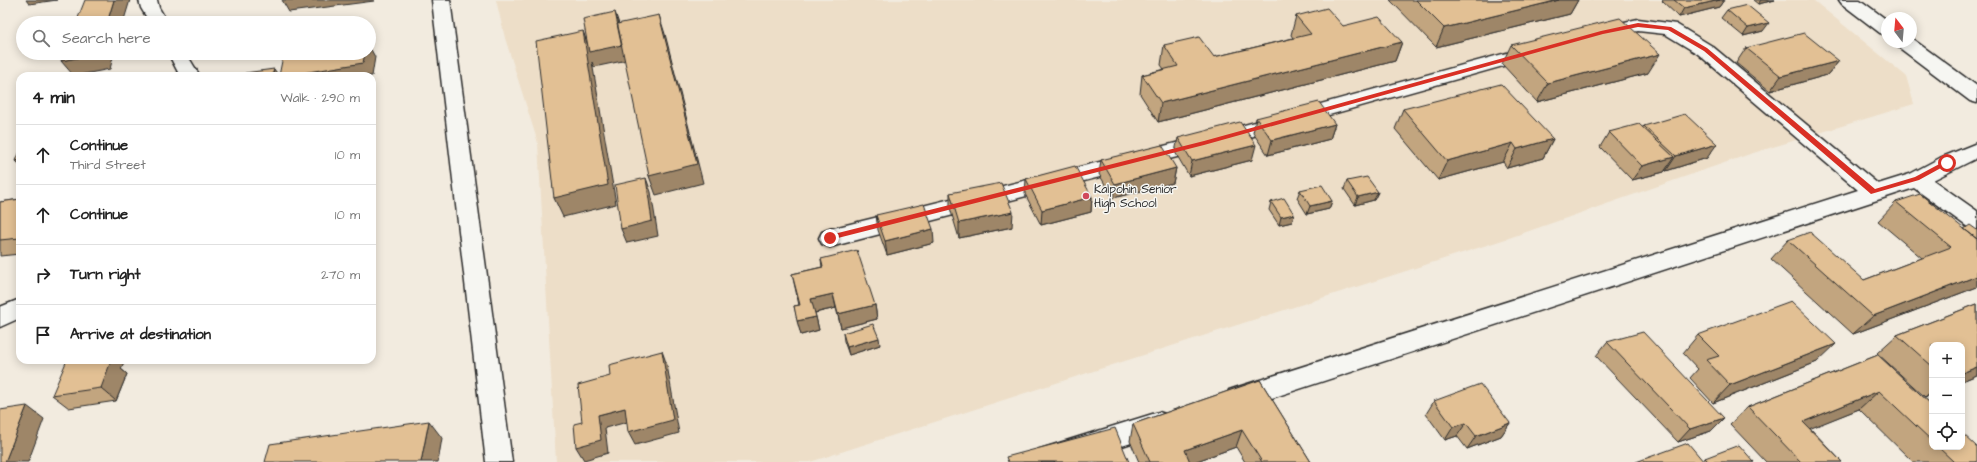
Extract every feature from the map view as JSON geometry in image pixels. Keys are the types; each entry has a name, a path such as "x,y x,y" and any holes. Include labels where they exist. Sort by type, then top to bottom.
{"street":[{"path":"148,0 150,8 155,16"},
{"path":"441,0 499,462"},
{"path":"1848,0 1881,25"},
{"path":"1580,39 1638,25 1669,28 1706,50 1874,192"},
{"path":"830,238 1204,143 1549,47"},
{"path":"1912,48 1977,96"},
{"path":"181,60 188,72"},
{"path":"1219,404 1917,179 1977,150"},
{"path":"1917,179 1977,222"},
{"path":"0,317 16,310"},
{"path":"1036,462 1181,416"}],"shaded area":[{"name":"Kalpohin Senior High School","path":"496,0 1813,0 1906,76 1914,104 1750,154 1512,237 810,462 556,462 538,143 505,38"}],"building":[{"path":"85,0 114,0 109,16 79,16"},
{"path":"1416,0 1559,0 1444,28"},
{"path":"1674,0 1720,0 1684,8"},
{"path":"1747,5 1769,23 1748,28 1727,10"},
{"path":"1327,8 1343,26 1379,17 1402,42 1161,103 1142,75 1178,66 1164,45 1199,37 1214,57 1311,34 1296,16"},
{"path":"615,12 622,45 589,52 583,19"},
{"path":"659,15 697,164 649,176 617,24"},
{"path":"1620,18 1660,54 1548,83 1511,45"},
{"path":"583,31 608,185 554,198 536,41"},
{"path":"1804,33 1839,61 1781,76 1746,48"},
{"path":"282,60 364,60 363,63 308,72 280,72"},
{"path":"274,69 273,72 252,72"},
{"path":"1501,84 1553,139 1517,149 1513,143 1447,161 1403,109"},
{"path":"1319,102 1335,124 1272,140 1256,118"},
{"path":"1685,114 1717,144 1676,156 1644,126"},
{"path":"1240,122 1256,145 1192,161 1178,138"},
{"path":"1639,124 1674,157 1642,166 1609,132"},
{"path":"1162,145 1176,168 1115,184 1101,160"},
{"path":"1075,166 1092,197 1042,210 1026,179"},
{"path":"1367,177 1378,192 1358,197 1347,181"},
{"path":"646,178 652,221 621,229 615,185"},
{"path":"1001,183 1013,212 959,223 950,193"},
{"path":"1322,185 1332,201 1310,206 1300,190"},
{"path":"1920,194 1977,239 1977,276 1873,316 1788,240 1810,232 1864,280 1951,247 1896,202"},
{"path":"1284,198 1294,214 1281,217 1271,202"},
{"path":"16,200 16,238 0,240 0,202"},
{"path":"924,204 933,229 885,241 876,215"},
{"path":"1970,225 1977,230 1977,239 1964,229"},
{"path":"857,250 875,305 838,314 833,294 811,299 816,317 797,321 794,306 800,305 792,274 823,267 821,259"},
{"path":"1791,301 1836,344 1730,385 1706,360 1719,356 1698,335"},
{"path":"1977,304 1977,367 1965,372 1965,342 1929,342 1929,363 1897,335"},
{"path":"873,324 879,338 847,347 843,333"},
{"path":"1643,332 1724,418 1690,429 1607,342"},
{"path":"662,351 673,420 628,432 625,408 598,415 601,440 576,447 574,424 582,422 578,385 610,376 609,365"},
{"path":"1878,355 1929,402 1929,438 1879,391 1803,422 1842,462 1801,462 1748,407"},
{"path":"65,364 110,364 101,388 52,395"},
{"path":"1260,380 1311,462 1262,462 1242,430 1185,450 1190,462 1150,462 1133,424"},
{"path":"1480,384 1510,423 1476,436 1466,423 1453,427 1434,401"},
{"path":"27,406 5,462 0,462 0,410"},
{"path":"429,421 421,462 265,462 270,444"},
{"path":"1115,428 1129,462 1008,462 1006,457"},
{"path":"1965,436 1977,447 1977,462 1954,462 1941,450 1965,450"},
{"path":"1688,443 1704,462 1636,462"},
{"path":"1739,445 1754,462 1709,462 1705,458"}],"place":[{"name":"Kalpohin Senior High School","path":"1086,196"}],"route":[{"path":"830,238 1204,143 1603,32 1638,25 1669,28 1706,50 1874,192 1917,179 1947,163"}]}
